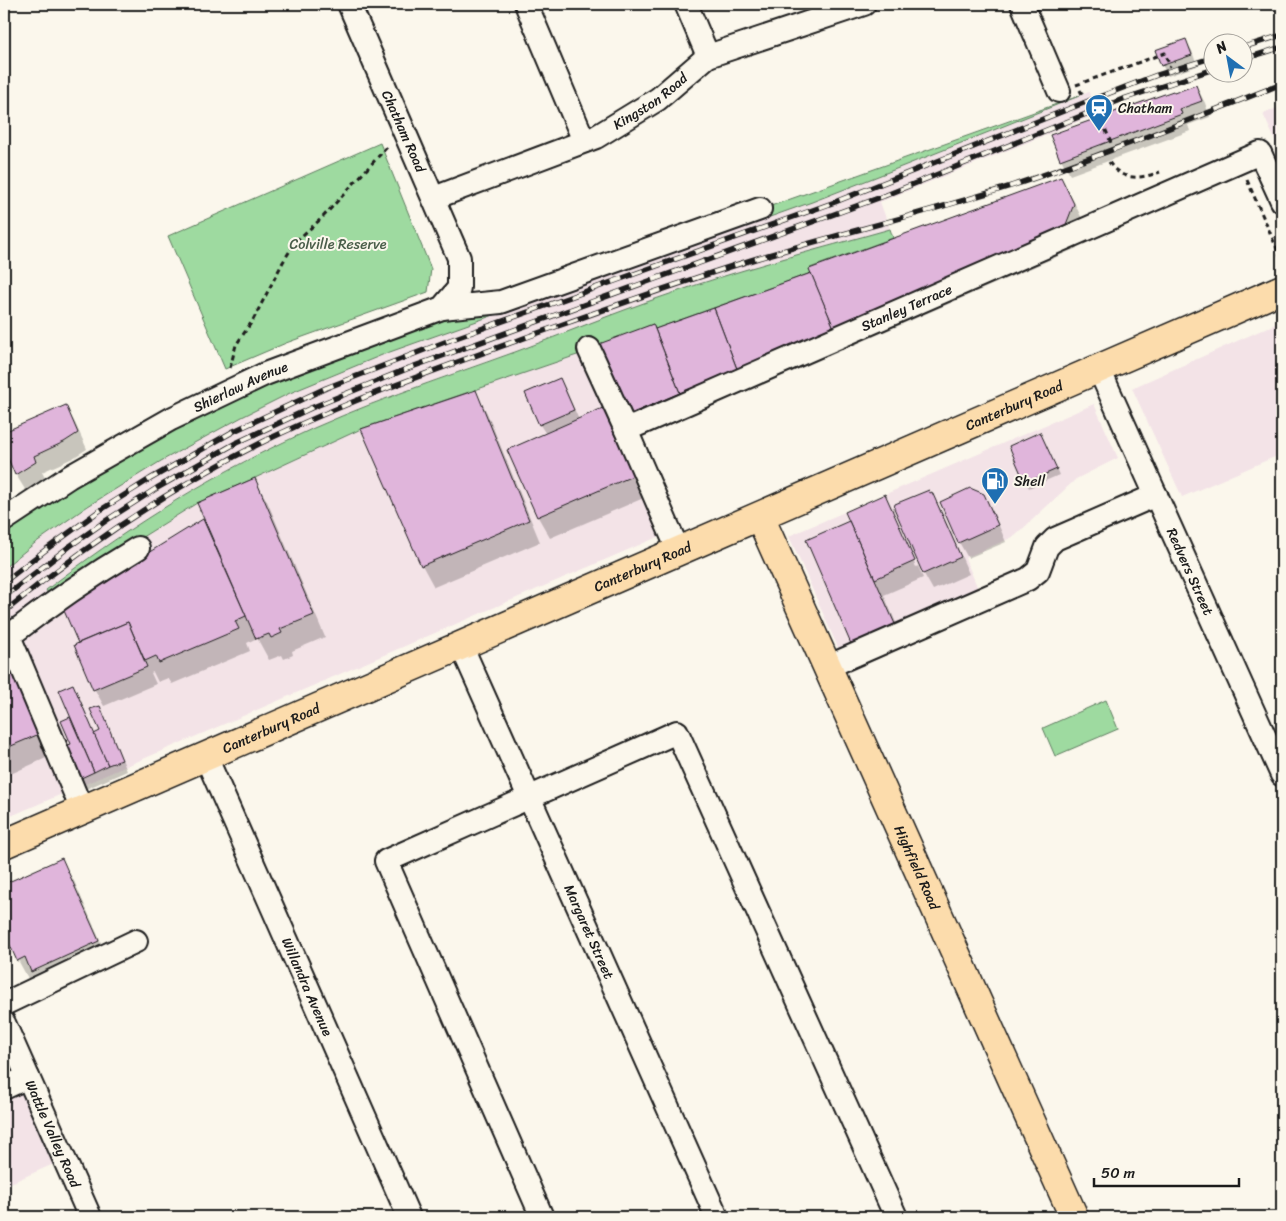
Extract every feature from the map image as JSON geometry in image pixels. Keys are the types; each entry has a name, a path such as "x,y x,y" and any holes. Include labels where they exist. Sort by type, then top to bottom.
{"main road":[{"name":"Canterbury Road","path":"4,844 1282,289"},
{"name":"Highfield Road","path":"760,517 1074,1217"}],"street":[{"name":"Chatham Road","path":"349,4 459,258"},
{"path":"526,4 584,142"},
{"path":"686,4 708,56"},
{"name":"Kingston Road","path":"434,198 596,137 658,99 708,56 864,4"},
{"path":"1022,4 1069,88"},
{"name":"Stanley Terrace","path":"626,430 1260,153 1282,201"},
{"path":"442,308 501,302 760,209"},
{"name":"Shierlaw Avenue","path":"4,520 69,477 171,418 265,374 442,308 459,288 459,258"},
{"path":"589,349 679,552"},
{"name":"Redvers Street","path":"1099,369 1282,774"},
{"path":"827,667 1028,579 1038,571 1047,547 1055,539 1156,495"},
{"path":"82,810 6,638 41,611 138,548"},
{"name":"Margaret Street","path":"461,646 717,1217"},
{"path":"542,1217 386,861 677,732 896,1217"},
{"name":"Willandra Avenue","path":"206,757 409,1217"},
{"path":"4,1004 136,940"},
{"name":"Wattle Valley Road","path":"4,1023 90,1217"},
{"path":"4,1088 28,1077"}],"path":[{"path":"1069,88 1165,53 1170,67"},
{"path":"1100,114 1111,143"},
{"path":"223,394 236,345 253,320 296,241 322,218 403,129"},
{"path":"1109,162 1117,172 1127,176 1150,175 1169,169"},
{"path":"1239,162 1282,260"}],"shaded area":[{"path":"1089,92 1095,115 880,202 890,229 668,295 342,416 286,440 228,471 173,502 113,542 46,590 99,565 197,503 361,429 583,353 660,536 4,819 4,568 35,543 88,506 161,461 242,417 290,393 347,369 387,353 812,202"},
{"path":"1282,106 1282,155 1263,114"},
{"path":"1282,321 1282,455 1182,497 1132,388"},
{"path":"1094,404 1118,458 1076,479 1015,536 965,558 982,598 843,659 789,536"},
{"path":"4,1040 58,1162 4,1186"}],"green space":[{"path":"1079,96 812,202 387,353 290,393 161,461 88,506 35,543 4,568 4,530 125,455 274,380 499,296 502,302"},
{"name":"Colville Reserve","path":"380,143 431,269 428,292 286,343 225,369 168,236"},
{"path":"890,229 893,238 810,268 811,273 655,329 653,324 583,353 361,429 197,503 49,595 46,590 132,528 192,491 254,457 342,416 629,308 778,260"},
{"path":"1106,700 1118,729 1055,756 1043,728"}],"building":[{"path":"1186,39 1192,55 1161,66 1155,50"},
{"path":"1196,85 1202,101 1180,109 1182,114 1060,160 1050,135 1173,91 1174,93"},
{"path":"1061,177 1074,204 1065,227 834,328 809,269"},
{"path":"811,273 834,328 737,369 714,308"},
{"path":"714,308 737,369 680,393 655,329"},
{"path":"653,324 680,393 630,414 599,344"},
{"path":"560,378 574,410 539,425 525,393"},
{"path":"476,390 529,520 421,566 361,429"},
{"path":"66,405 78,433 34,456 36,462 15,475 4,449 4,432"},
{"path":"605,407 635,475 537,517 507,450"},
{"path":"1040,432 1057,469 1025,483 1009,446"},
{"path":"255,478 314,615 280,629 282,633 271,638 269,634 256,639 197,503"},
{"path":"970,488 984,494 998,525 958,543 940,502"},
{"path":"929,490 930,493 932,492 961,557 923,574 894,508 895,504"},
{"path":"885,494 915,561 875,579 845,512"},
{"path":"203,519 246,616 235,621 239,629 159,663 156,656 145,661 128,622 78,643 62,606"},
{"path":"849,521 895,624 851,644 806,540"},
{"path":"128,622 147,667 93,690 74,645"},
{"path":"4,651 44,732 4,749"},
{"path":"73,684 108,765 94,772 59,690"},
{"path":"100,706 122,760 108,765 94,734 100,731 90,709"},
{"path":"70,717 94,772 79,779 65,746 71,744 61,721"},
{"path":"62,858 99,941 31,972 25,957 17,961 4,932 4,884"}],"railway":[{"path":"1254,44 1282,35"},
{"path":"1254,56 1282,47"},
{"path":"4,582 99,511 150,479 234,431 326,388 450,340 835,202 1086,102 1157,75 1204,60"},
{"path":"4,597 70,546 157,488 236,443 311,408 409,368 884,196 1123,99 1204,72"},
{"path":"4,612 100,539 167,495 237,455 335,409 463,360 700,277 758,258 1014,185 1115,149 1282,84"}],"place":[{"name":"Chatham","path":"1099,132"},
{"name":"Shell","path":"995,505"}]}
